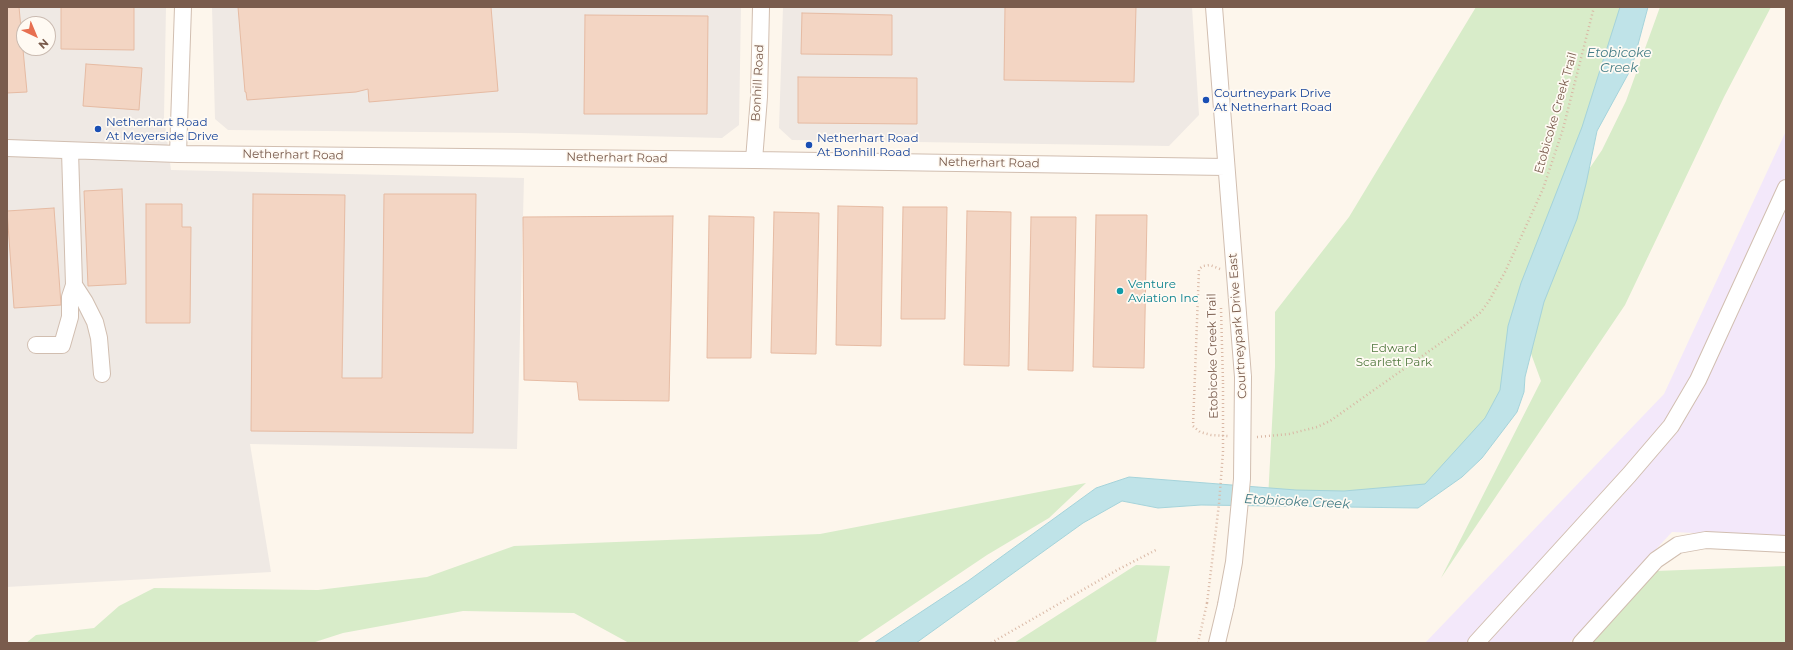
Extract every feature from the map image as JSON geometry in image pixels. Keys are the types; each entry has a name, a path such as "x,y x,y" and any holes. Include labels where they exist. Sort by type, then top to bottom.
{"street":[{"path":"178,154 183,7"},
{"name":"Bonhill Road","path":"754,160 759,97 761,7"},
{"name":"Courtneypark Drive East","path":"1214,7 1243,377 1242,479 1234,562 1217,643"},
{"name":"Netherhart Road","path":"7,148 178,154 1226,167"},
{"path":"36,345 62,345 70,317 70,297 74,285 70,151"},
{"path":"1476,643 1671,426 1698,380 1786,188"},
{"path":"74,285 95,322 99,338 102,374"},
{"path":"1581,643 1656,560 1678,545 1706,540 1786,544"}],"path":[{"name":"Etobicoke Creek Trail","path":"1261,437 1289,434 1317,427 1330,421 1452,335 1481,312 1489,301 1505,272 1543,189 1563,129 1594,7"},
{"name":"Etobicoke Creek Trail","path":"1211,435 1200,432 1193,426 1199,269 1210,264 1220,268 1220,275"},
{"name":"Etobicoke Creek Trail","path":"1198,643 1206,603 1219,504 1223,452 1221,306"},
{"path":"991,643 1119,569 1156,550"}],"shaded area":[{"path":"7,7 166,7 164,117 171,170 524,178 517,449 250,444 271,572 7,587"},
{"path":"212,7 741,7 739,125 722,138 520,133 228,130 215,119"},
{"path":"783,7 1192,7 1199,115 1169,146 792,140 779,128"},
{"path":"1786,131 1786,537 1672,532 1569,643 1425,643 1664,394"}],"green space":[{"name":"Edward Scarlett Park","path":"1476,7 1631,7 1511,394 1429,491 1268,499 1275,367 1275,312 1349,217"},
{"path":"1660,7 1771,7 1724,97 1625,305 1441,578 1541,381 1526,340 1583,178 1602,150 1626,101"},
{"path":"1086,483 1049,518 987,555 856,643 629,643 574,613 463,611 343,633 312,643 26,643 36,635 94,628 119,606 154,588 318,590 427,577 514,546 820,534"},
{"path":"1136,565 1170,566 1156,643 1014,643"},
{"path":"1786,566 1786,643 1589,643 1656,571"}],"water":[{"name":"Etobicoke Creek","path":"1620,7 1648,7 1632,67 1597,131 1577,219 1544,302 1525,377 1524,392 1517,412 1482,458 1462,477 1418,508 1201,505 1158,508 1122,501 1083,523 916,643 874,643 968,581 1096,488 1129,477 1296,490 1344,491 1425,484 1485,418 1500,390 1508,326 1521,283 1582,127"}],"building":[{"path":"7,7 19,7 20,16 16,16 16,56 24,56 27,92 7,93"},
{"path":"61,7 134,7 134,50 61,49"},
{"path":"238,7 491,7 498,91 369,102 368,89 356,92 247,100 245,92"},
{"path":"1005,7 1136,7 1134,82 1004,80"},
{"path":"802,13 892,15 892,55 801,54"},
{"path":"585,15 708,16 707,114 584,114"},
{"path":"86,64 142,68 139,110 83,106"},
{"path":"798,77 917,78 917,124 798,123"},
{"path":"122,189 126,284 88,286 84,191"},
{"path":"253,194 345,195 342,378 382,378 384,194 476,194 473,433 251,431"},
{"path":"146,204 182,204 182,227 191,227 190,323 146,323"},
{"path":"838,206 883,207 881,346 836,345"},
{"path":"903,207 947,207 945,319 901,319"},
{"path":"54,208 61,305 14,308 7,211"},
{"path":"967,211 1011,212 1009,366 964,365"},
{"path":"774,212 819,213 816,354 771,353"},
{"name":"Venture Aviation Inc","path":"1096,215 1147,215 1144,368 1093,367"},
{"path":"673,216 669,401 579,400 577,382 524,380 523,217"},
{"path":"709,216 754,217 751,358 707,358"},
{"path":"1031,217 1076,217 1073,371 1028,370"}],"place":[{"name":"Courtneypark Drive At Netherhart Road","path":"1206,100"},
{"name":"Netherhart Road At Meyerside Drive","path":"98,129"},
{"name":"Netherhart Road At Bonhill Road","path":"809,145"},
{"name":"Venture Aviation Inc","path":"1120,291"}]}
